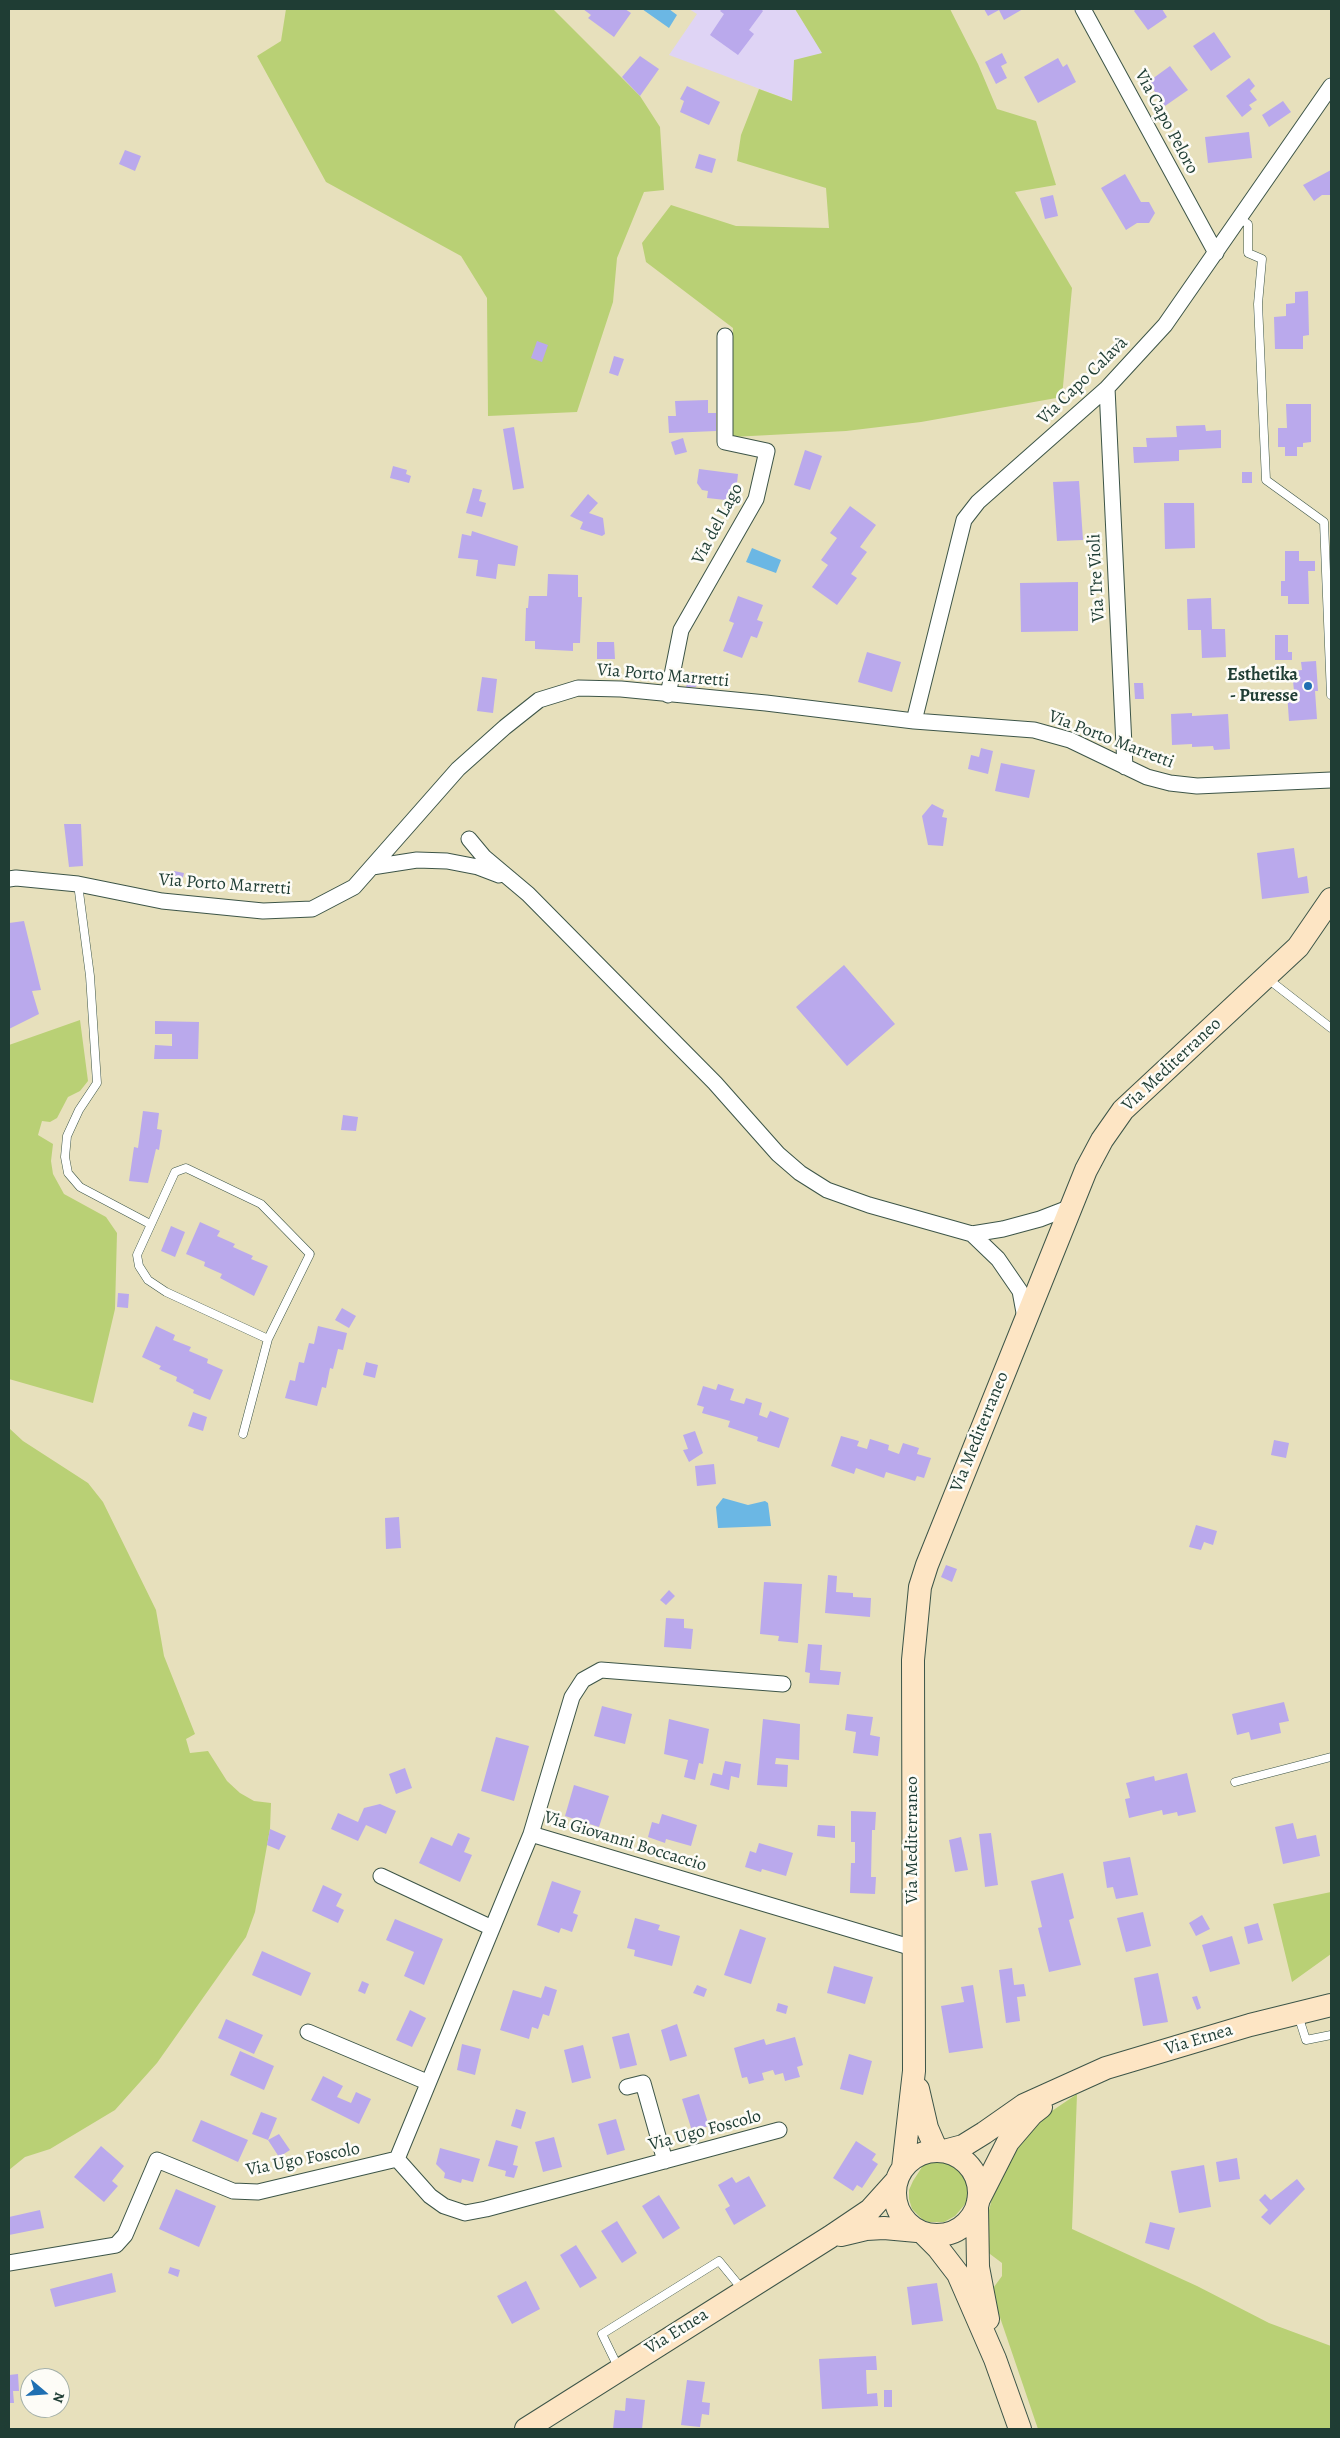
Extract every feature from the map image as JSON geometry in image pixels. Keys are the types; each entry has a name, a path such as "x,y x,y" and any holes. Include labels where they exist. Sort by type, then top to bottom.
{"street":[{"name":"Via Capo Peloro","path":"1083,9 1216,253"},
{"name":"Via Capo Calavà","path":"914,722 964,520 978,502 1107,388 1165,325 1331,86"},
{"name":"Via del Lago","path":"668,695 681,630 756,499 767,451 725,442 725,336"},
{"name":"Via Tre Violi","path":"1107,388 1125,767"},
{"name":"Via Porto Marretti","path":"9,879 16,878 78,884 162,901 263,911 312,909 354,887 458,769 505,726 539,700 578,688 621,689 766,703 914,722 1034,730 1070,740 1147,777 1170,783 1197,786 1331,780"},
{"path":"469,839 484,857 528,894 715,1083 778,1154 800,1173 828,1190 869,1205 972,1234 1040,1220 1071,1207"},
{"path":"372,867 417,860 447,861 478,868 507,878"},
{"name":"Via Mediterraneo","path":"914,2071 912,1660 920,1587 1025,1318 1086,1170 1123,1110 1267,978 1298,947 1331,899"},
{"path":"972,1234 998,1259 1020,1291 1025,1318"},
{"name":"Via Giovanni Boccaccio","path":"783,1684 601,1670 583,1680 572,1697 531,1834 913,1948"},
{"path":"396,2159 531,1834"},
{"path":"382,1876 492,1928"},
{"name":"Via Etnea","path":"1070,2085 1106,2068 1250,2025 1331,2005"},
{"path":"308,2032 427,2082"},
{"path":"914,2071 927,2128 941,2151 956,2156 972,2169 977,2181 978,2267 996,2359"},
{"path":"914,2071 900,2174 894,2193 899,2212 906,2223 920,2232 938,2248 958,2274 996,2359 1020,2429"},
{"path":"627,2087 643,2083 664,2161"},
{"path":"900,2174 918,2156 962,2146 1024,2105 1070,2085"},
{"path":"830,2237 866,2229 884,2228 920,2232 936,2236 955,2232 971,2219 1008,2142 1032,2114 1070,2085"},
{"name":"Via Ugo Foscolo","path":"9,2263 116,2245 125,2235 157,2160 233,2191 258,2192 396,2159 430,2196 444,2206 465,2213 779,2130"},
{"name":"Via Etnea","path":"526,2429 870,2210 900,2174"}],"lane":[{"path":"1239,218 1248,224 1248,252 1262,258 1258,304 1266,480 1324,522 1331,695"},
{"path":"78,884 90,976 98,1083 79,1110 68,1136 65,1157 68,1174 80,1187 150,1224"},
{"path":"1267,978 1331,1028"},
{"path":"243,1434 268,1339 310,1254 261,1204 186,1168 175,1172 137,1255 140,1266 148,1280 166,1292 268,1339"},
{"path":"1235,1782 1331,1757"},
{"path":"1298,2013 1306,2040 1331,2034"},
{"path":"619,2369 602,2334 720,2261 744,2290"}],"shaded area":[{"path":"689,9 795,9 823,53 792,101 669,55 697,14"}],"green space":[{"path":"286,9 553,9 640,96 660,127 664,190 644,192 617,258 613,302 577,412 488,416 487,298 461,256 326,182 257,56 281,41"},
{"path":"795,9 950,9 978,64 997,109 1036,121 1056,185 1015,192 1072,288 1062,397 921,422 846,431 732,437 733,328 646,262 642,243 671,205 736,226 829,228 826,188 737,161 741,135 759,89 792,101 794,60 822,53"},
{"path":"80,1020 88,1081 80,1091 68,1097 57,1118 50,1122 42,1121 38,1135 53,1144 51,1161 53,1174 64,1194 106,1217 117,1233 115,1309 93,1403 9,1379 9,1045"},
{"path":"9,1428 23,1441 88,1483 103,1502 156,1610 164,1656 195,1734 186,1739 190,1753 208,1751 227,1781 240,1793 254,1801 271,1803 270,1829 255,1912 246,1937 157,2063 115,2110 50,2149 25,2157 9,2170"},
{"path":"1331,1892 1331,1954 1292,1982 1273,1904"},
{"path":"1077,2094 1072,2229 1197,2286 1269,2323 1331,2346 1330,2429 1038,2429 991,2291 1002,2276 1002,2263 986,2251 985,2225 996,2184 1009,2157 1046,2115"},
{"path":"939,2160 955,2165 960,2170 966,2177 968,2192 966,2203 955,2216 944,2222 929,2222 923,2220 912,2209 909,2190 922,2167 928,2162"}],"water":[{"path":"642,9 669,9 677,15 669,28"},
{"path":"752,548 781,560 776,573 746,562"},
{"path":"723,1498 748,1505 765,1501 768,1503 771,1526 718,1528 716,1507"}],"building":[{"path":"583,9 625,9 631,13 614,37 588,18 591,15"},
{"path":"722,9 761,9 763,11 749,30 754,34 738,55 710,35 724,14 720,11"},
{"path":"984,9 1023,9 1004,20 999,10 988,16"},
{"path":"1136,9 1162,9 1167,17 1148,30 1134,11"},
{"path":"1214,32 1231,57 1211,71 1193,46"},
{"path":"1002,53 1007,63 1001,66 1007,78 996,84 985,62"},
{"path":"640,56 659,69 640,96 622,77"},
{"path":"1058,58 1063,67 1067,64 1076,82 1038,103 1024,77"},
{"path":"1170,66 1188,90 1165,106 1148,82"},
{"path":"1249,78 1255,86 1250,91 1257,100 1249,105 1252,109 1242,117 1226,96"},
{"path":"687,86 720,102 709,125 680,112 684,101 680,99"},
{"path":"1283,101 1291,112 1269,127 1262,115"},
{"path":"1249,132 1252,158 1208,163 1205,137"},
{"path":"125,150 141,156 135,171 119,164"},
{"path":"699,154 716,159 712,173 695,168"},
{"path":"1331,170 1331,195 1322,195 1314,201 1303,185"},
{"path":"1125,174 1141,202 1149,202 1155,213 1149,223 1137,223 1126,230 1101,188"},
{"path":"1053,195 1058,216 1045,219 1040,198"},
{"path":"1308,291 1309,335 1303,336 1303,349 1275,349 1274,317 1286,316 1286,304 1295,303 1295,292"},
{"path":"537,341 548,345 542,362 531,358"},
{"path":"614,356 624,359 618,376 609,373"},
{"path":"708,400 708,413 716,413 716,431 669,433 668,416 676,416 675,401"},
{"path":"1286,404 1311,404 1311,442 1303,443 1303,447 1297,447 1297,456 1285,456 1285,447 1278,447 1278,428 1287,428"},
{"path":"1205,425 1206,431 1221,430 1221,448 1179,450 1179,461 1134,463 1133,447 1147,447 1146,438 1177,437 1176,426"},
{"path":"514,427 524,488 513,490 503,429"},
{"path":"683,438 687,452 675,455 671,442"},
{"path":"805,450 822,456 810,490 794,485"},
{"path":"393,466 407,470 406,474 411,476 409,483 390,478"},
{"path":"699,469 738,474 735,501 707,498 708,491 702,490 697,483"},
{"path":"1242,472 1252,472 1252,483 1242,483"},
{"path":"1079,481 1083,540 1057,541 1053,482"},
{"path":"473,488 482,490 479,501 486,503 482,517 466,513"},
{"path":"588,494 598,503 589,513 603,518 605,534 602,536 580,529 583,522 570,516"},
{"path":"1164,503 1194,503 1195,548 1165,549"},
{"path":"850,506 876,525 860,547 867,552 851,574 857,578 837,605 812,587 828,565 821,560 837,538 830,533"},
{"path":"472,531 518,546 515,566 498,564 496,579 476,576 478,560 458,558 462,534 471,536"},
{"path":"1285,551 1299,551 1299,561 1315,561 1315,571 1308,571 1309,604 1288,604 1288,596 1281,596 1281,581 1285,581"},
{"path":"548,574 578,575 578,597 582,597 580,643 573,643 573,651 535,649 535,641 525,641 526,608 528,608 529,596 547,596"},
{"path":"1078,582 1078,631 1021,632 1020,583"},
{"path":"738,596 763,605 757,620 763,622 757,638 751,636 742,658 723,651 734,623 729,621"},
{"path":"1211,598 1212,629 1225,629 1226,657 1202,658 1201,630 1188,630 1187,599"},
{"path":"1275,635 1288,635 1288,652 1292,652 1292,660 1275,660"},
{"path":"597,642 614,642 615,659 597,659"},
{"path":"867,652 901,662 892,692 858,682"},
{"path":"1316,661 1318,691 1315,691 1317,719 1289,721 1287,692 1294,691 1292,671 1302,670 1301,662"},
{"path":"691,672 700,675 696,687 686,687"},
{"path":"482,677 497,679 493,713 477,711"},
{"path":"1134,683 1143,683 1144,699 1135,699"},
{"path":"1192,713 1192,716 1228,714 1230,749 1214,750 1213,746 1192,747 1192,744 1172,745 1171,714"},
{"path":"981,748 993,751 988,774 968,769 971,755 979,757"},
{"path":"1001,763 1035,770 1029,798 995,791"},
{"path":"932,804 944,810 942,817 947,818 943,846 928,845 922,816"},
{"path":"64,824 81,824 83,866 69,867"},
{"path":"1294,848 1298,878 1307,876 1309,893 1262,899 1257,853"},
{"path":"174,871 184,873 181,886 171,885"},
{"path":"24,921 41,990 32,991 39,1014 9,1029 9,923"},
{"path":"844,965 895,1024 847,1066 796,1007"},
{"path":"155,1021 199,1022 198,1059 154,1059 155,1045 172,1046 172,1034 155,1034"},
{"path":"143,1111 159,1113 157,1129 162,1130 159,1150 156,1149 148,1183 129,1181 134,1147 138,1148"},
{"path":"343,1115 358,1117 356,1131 341,1130"},
{"path":"200,1222 220,1231 217,1236 235,1244 233,1247 253,1256 251,1259 268,1266 254,1296 220,1278 222,1274 204,1266 205,1262 186,1254"},
{"path":"171,1226 185,1232 175,1257 161,1251"},
{"path":"118,1293 129,1294 128,1308 117,1307"},
{"path":"342,1308 356,1316 349,1328 335,1320"},
{"path":"156,1326 175,1335 173,1340 191,1347 189,1351 208,1359 207,1363 223,1370 210,1400 193,1393 194,1390 176,1381 177,1377 159,1369 161,1366 142,1357"},
{"path":"318,1326 347,1333 343,1350 338,1349 333,1369 330,1368 326,1388 322,1387 317,1406 285,1398 290,1380 295,1381 299,1362 304,1363 309,1343 314,1344"},
{"path":"366,1362 378,1365 375,1378 363,1375"},
{"path":"718,1384 734,1389 730,1400 744,1404 746,1398 762,1403 759,1415 767,1418 770,1411 789,1418 779,1448 757,1441 758,1437 728,1427 730,1421 702,1413 704,1407 697,1405 703,1386 716,1390"},
{"path":"193,1412 207,1417 203,1431 188,1426"},
{"path":"695,1431 703,1453 689,1462 683,1450 688,1449 683,1435"},
{"path":"841,1436 859,1441 857,1446 867,1449 870,1439 889,1445 888,1450 899,1454 903,1443 919,1448 917,1454 931,1458 924,1478 917,1476 915,1481 886,1472 884,1478 856,1468 854,1474 831,1466"},
{"path":"1274,1440 1289,1443 1286,1458 1271,1455"},
{"path":"714,1464 716,1484 697,1486 695,1466"},
{"path":"399,1517 401,1548 386,1549 385,1518"},
{"path":"1196,1525 1217,1531 1213,1545 1204,1542 1201,1550 1189,1547"},
{"path":"946,1565 957,1569 952,1582 941,1577"},
{"path":"828,1575 837,1576 836,1592 853,1593 853,1597 871,1598 870,1617 825,1613"},
{"path":"764,1582 802,1584 798,1643 778,1641 779,1636 760,1634"},
{"path":"669,1590 675,1596 666,1605 660,1600"},
{"path":"666,1618 684,1619 684,1628 693,1629 691,1649 664,1647"},
{"path":"808,1644 822,1645 820,1670 841,1672 839,1685 809,1683 810,1673 805,1672"},
{"path":"1284,1702 1289,1721 1279,1723 1281,1733 1251,1740 1249,1732 1237,1735 1232,1714"},
{"path":"602,1706 632,1714 625,1744 594,1736"},
{"path":"847,1714 873,1717 870,1735 880,1737 878,1756 853,1753 856,1732 845,1730"},
{"path":"669,1719 709,1729 703,1764 699,1763 695,1780 684,1777 688,1760 664,1754"},
{"path":"763,1719 800,1724 799,1760 776,1758 775,1764 788,1765 787,1787 757,1785"},
{"path":"496,1737 529,1746 514,1801 481,1791"},
{"path":"725,1761 741,1764 739,1778 731,1776 729,1790 710,1785 713,1773 722,1775"},
{"path":"405,1768 412,1788 396,1794 389,1774"},
{"path":"1187,1773 1196,1812 1178,1816 1177,1812 1163,1815 1162,1810 1129,1818 1125,1799 1130,1798 1126,1783 1154,1776 1155,1781"},
{"path":"574,1785 609,1796 599,1827 565,1816"},
{"path":"380,1804 396,1811 386,1834 366,1825 358,1841 331,1829 338,1813 358,1822 364,1808"},
{"path":"851,1811 876,1812 875,1830 872,1830 871,1877 876,1877 875,1894 850,1893 851,1863 855,1863 855,1842 851,1842"},
{"path":"662,1814 697,1825 691,1846 666,1839 665,1843 648,1837 652,1822 659,1824"},
{"path":"1293,1823 1297,1839 1316,1835 1320,1856 1283,1864 1275,1827"},
{"path":"818,1825 835,1826 835,1838 817,1836"},
{"path":"270,1829 286,1836 279,1850 267,1845"},
{"path":"458,1833 470,1838 464,1852 472,1855 460,1882 419,1863 431,1837 452,1846"},
{"path":"991,1833 998,1885 985,1887 979,1834"},
{"path":"961,1837 968,1870 955,1872 949,1840"},
{"path":"759,1843 793,1853 786,1876 762,1869 761,1872 745,1867 750,1851 756,1853"},
{"path":"1130,1857 1138,1895 1116,1899 1113,1887 1107,1888 1103,1862"},
{"path":"1063,1873 1074,1918 1069,1920 1081,1965 1049,1972 1038,1928 1042,1927 1031,1881"},
{"path":"552,1881 581,1891 573,1913 578,1915 572,1932 561,1928 559,1933 537,1925"},
{"path":"323,1885 342,1894 336,1906 344,1910 338,1923 312,1911"},
{"path":"1143,1912 1151,1946 1126,1952 1117,1918"},
{"path":"1202,1915 1210,1929 1196,1936 1189,1923"},
{"path":"635,1918 660,1925 658,1930 680,1936 672,1966 634,1956 635,1950 627,1948"},
{"path":"395,1919 443,1939 424,1985 404,1976 414,1952 386,1940"},
{"path":"1258,1923 1263,1940 1248,1944 1244,1927"},
{"path":"740,1929 766,1938 751,1984 724,1975"},
{"path":"1232,1936 1240,1964 1210,1972 1202,1945"},
{"path":"262,1951 311,1973 301,1996 252,1975"},
{"path":"834,1966 873,1977 865,2004 827,1993"},
{"path":"1012,1968 1014,1985 1024,1984 1026,1996 1017,1997 1020,2021 1006,2023 999,1970"},
{"path":"1158,1973 1168,2022 1143,2026 1134,1978"},
{"path":"362,1981 369,1984 365,1994 358,1991"},
{"path":"697,1985 707,1989 704,1997 693,1993"},
{"path":"973,1985 983,2048 949,2053 941,2006 964,2002 961,1987"},
{"path":"545,1986 557,1990 549,2016 543,2014 538,2029 532,2027 529,2039 500,2030 513,1990 541,1998"},
{"path":"1197,1996 1201,2008 1197,2010 1192,1997"},
{"path":"778,2003 788,2006 786,2014 776,2011"},
{"path":"410,2010 426,2018 412,2047 396,2040"},
{"path":"226,2019 263,2035 254,2054 218,2038"},
{"path":"677,2024 687,2056 670,2061 661,2030"},
{"path":"629,2033 637,2065 620,2069 612,2037"},
{"path":"795,2037 803,2065 797,2067 800,2077 785,2081 783,2073 775,2075 773,2070 762,2073 764,2080 749,2084 747,2077 742,2078 734,2048 764,2039 766,2045"},
{"path":"462,2044 481,2049 475,2075 457,2070"},
{"path":"583,2045 591,2078 572,2083 564,2050"},
{"path":"240,2051 274,2066 264,2090 230,2075"},
{"path":"849,2054 872,2061 863,2095 840,2089"},
{"path":"323,2076 343,2086 337,2097 351,2103 356,2092 371,2099 359,2124 311,2100"},
{"path":"699,2094 709,2126 692,2131 682,2099"},
{"path":"516,2109 526,2112 521,2129 511,2126"},
{"path":"261,2112 277,2118 268,2140 252,2134"},
{"path":"616,2119 625,2150 607,2155 598,2124"},
{"path":"201,2120 248,2140 238,2162 192,2141"},
{"path":"279,2134 290,2150 279,2157 268,2140"},
{"path":"554,2137 562,2167 543,2172 535,2142"},
{"path":"496,2140 518,2146 513,2165 518,2166 514,2178 505,2176 506,2171 488,2166"},
{"path":"856,2141 876,2154 872,2160 878,2164 862,2188 857,2185 853,2191 833,2178"},
{"path":"101,2146 124,2166 112,2181 118,2186 104,2202 74,2177"},
{"path":"440,2148 480,2159 473,2182 462,2179 461,2183 444,2178 445,2173 436,2164"},
{"path":"1237,2158 1240,2179 1219,2182 1216,2162"},
{"path":"1204,2165 1211,2207 1179,2213 1171,2171"},
{"path":"749,2176 766,2206 734,2225 725,2209 730,2206 718,2185 732,2177 736,2183"},
{"path":"1297,2179 1305,2189 1270,2225 1261,2217 1268,2210 1259,2200 1265,2194 1271,2200"},
{"path":"176,2189 216,2206 199,2247 159,2229"},
{"path":"659,2195 680,2228 663,2239 642,2206"},
{"path":"40,2210 44,2228 9,2235 9,2217"},
{"path":"617,2221 637,2253 622,2263 601,2231"},
{"path":"1150,2222 1175,2228 1169,2250 1145,2243"},
{"path":"576,2245 597,2278 580,2288 560,2255"},
{"path":"170,2267 180,2270 178,2277 168,2273"},
{"path":"112,2273 116,2292 55,2307 50,2289"},
{"path":"526,2281 540,2309 512,2324 497,2296"},
{"path":"937,2283 943,2321 912,2325 907,2287"},
{"path":"876,2356 877,2370 866,2370 867,2394 877,2393 878,2406 822,2409 819,2359"},
{"path":"18,2374 19,2391 13,2391 14,2403 9,2403 9,2375"},
{"path":"687,2380 705,2382 702,2402 710,2403 709,2415 702,2414 700,2427 681,2425"},
{"path":"884,2390 892,2390 892,2407 884,2407"},
{"path":"626,2398 645,2400 642,2429 613,2429 615,2410 625,2411"}],"place":[{"name":"Esthetika - Puresse","path":"1308,686"}]}
